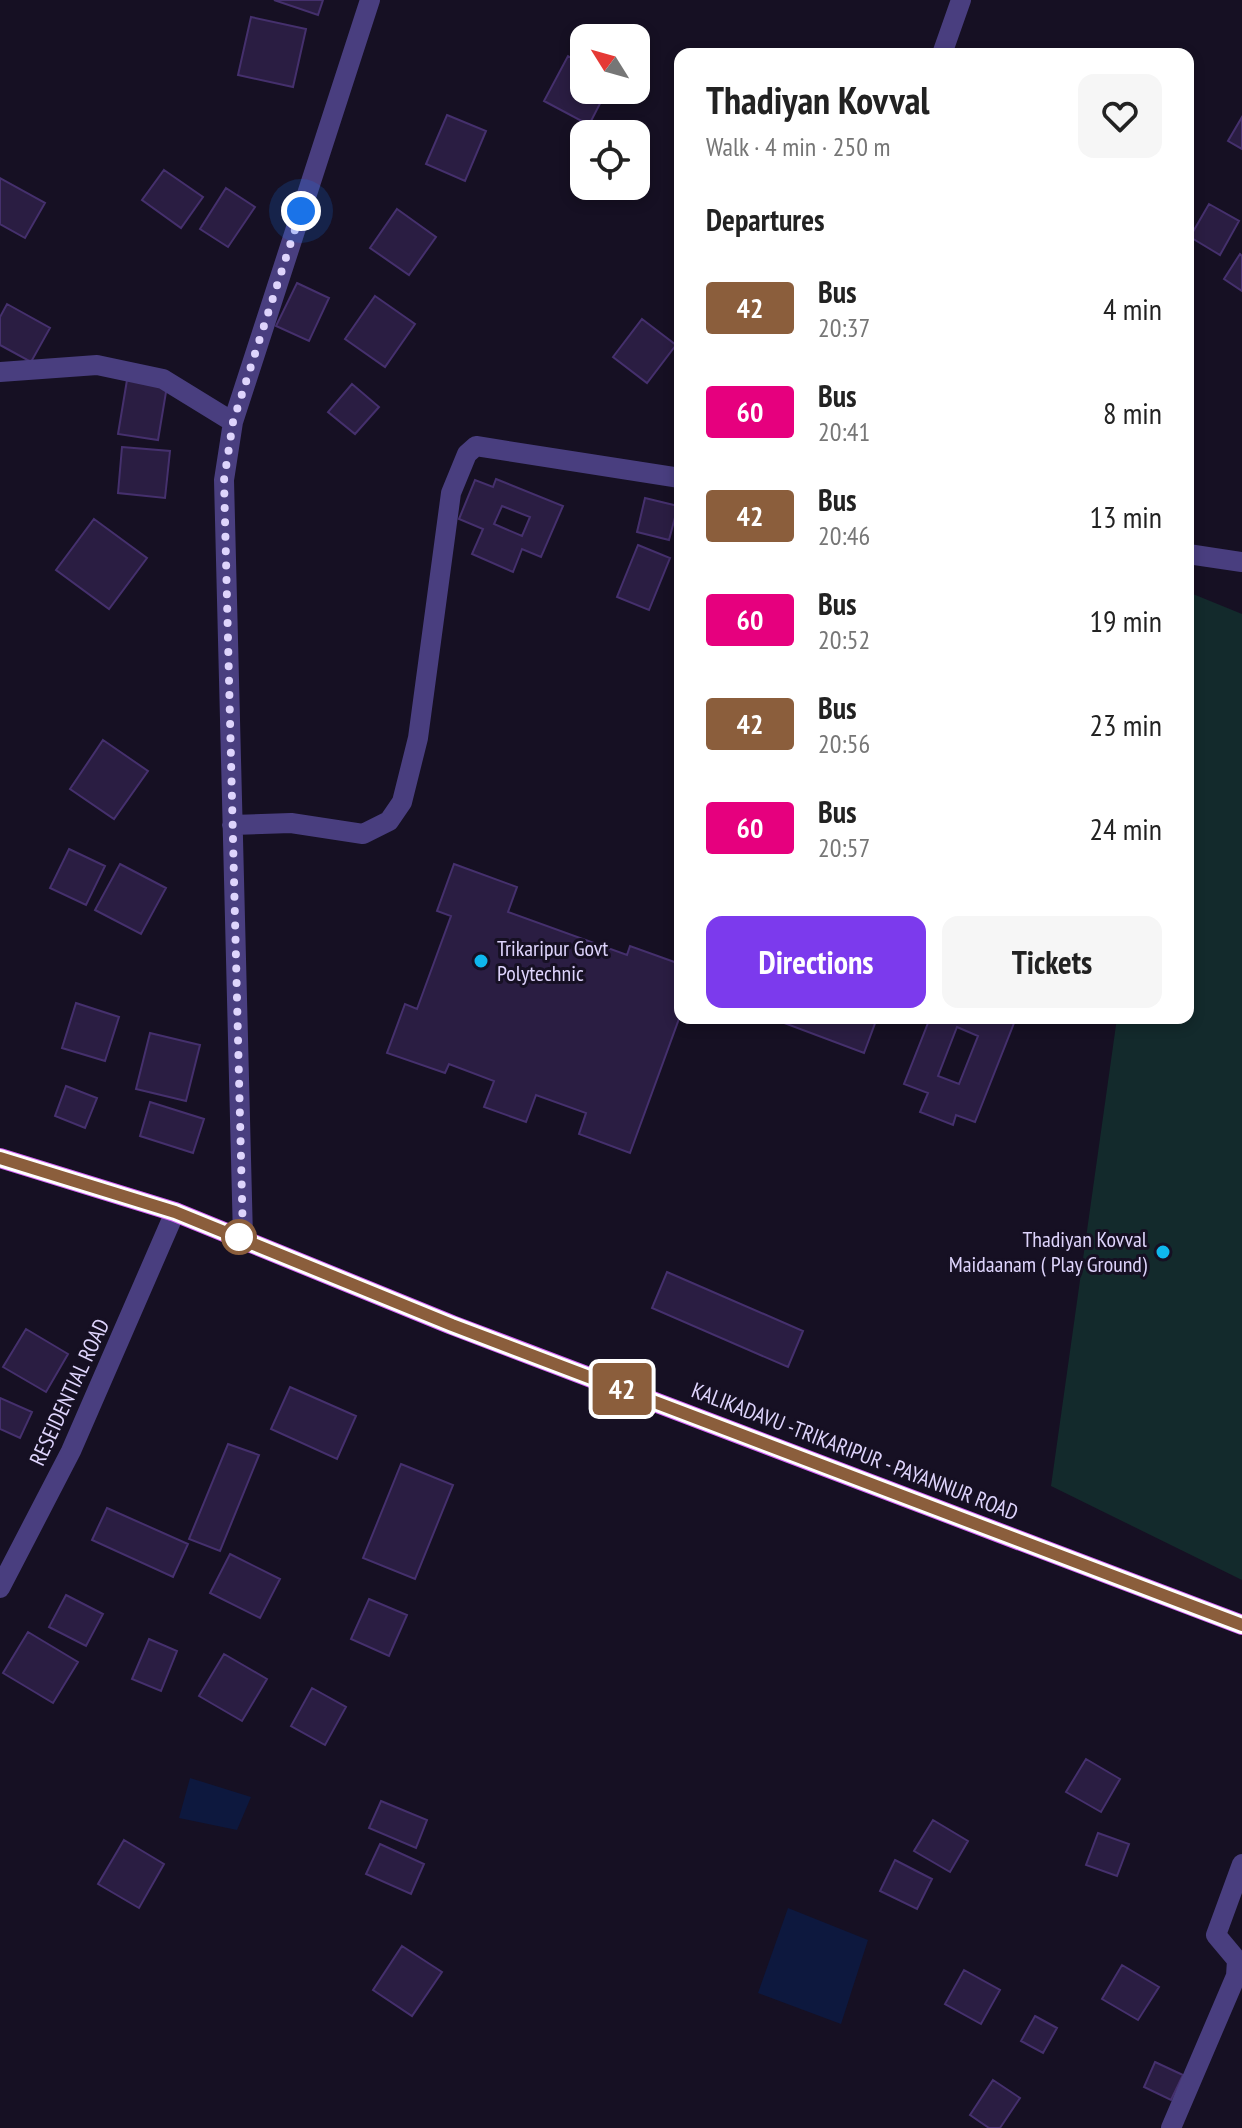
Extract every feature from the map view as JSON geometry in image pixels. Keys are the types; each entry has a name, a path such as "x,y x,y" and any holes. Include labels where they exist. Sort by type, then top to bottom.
{"main road":[{"name":"KALIKADAVU -TRIKARIPUR - PAYANNUR ROAD","path":"0,1158 175,1212 452,1325 1242,1625"}],"street":[{"path":"243,1238 224,480 233,422 370,0"},
{"path":"944,48 961,0"},
{"path":"0,372 97,365 124,370 163,379 233,422"},
{"path":"232,825 291,823 363,834 389,821 402,802 418,738 451,493 467,454 476,446 674,477"},
{"path":"1194,555 1242,562"},
{"name":"RESEIDENTIAL ROAD","path":"0,1588 71,1451 175,1212"},
{"path":"1171,2128 1236,1976 1237,1960 1216,1935 1242,1864"}],"green space":[{"name":"Thadiyan Kovval Maidaanam ( Play Ground)","path":"1194,594 1242,614 1242,1580 1051,1486 1116,1024 1194,1024"}],"water":[{"path":"190,1778 251,1797 237,1830 179,1818"},
{"path":"788,1908 868,1940 841,2024 758,1993"}],"building":[{"path":"274,0 323,0 318,15"},
{"path":"251,17 306,29 293,87 238,75"},
{"path":"568,56 570,104 600,104 592,120 580,120 544,101"},
{"path":"447,115 486,131 465,181 426,164"},
{"path":"1242,117 1242,149 1228,141"},
{"path":"164,170 203,197 181,228 142,200"},
{"path":"0,178 45,203 25,238 0,224"},
{"path":"226,188 255,207 228,247 200,229"},
{"path":"1209,204 1239,221 1220,255 1194,239 1194,230"},
{"path":"397,209 436,237 409,275 370,248"},
{"path":"1240,254 1242,256 1242,291 1224,279"},
{"path":"297,283 329,298 309,341 276,326"},
{"path":"375,296 415,324 385,367 345,339"},
{"path":"7,304 50,328 31,362 0,345 0,317"},
{"path":"642,319 674,343 647,383 613,357"},
{"path":"127,380 167,386 158,440 118,434"},
{"path":"352,384 379,407 355,434 328,412"},
{"path":"122,447 170,451 165,498 118,493"},
{"path":"496,479 563,506 541,557 522,549 513,572 472,554 483,529 459,519 475,480 493,487","holes":["502,506 530,517 522,536 494,524"]},
{"path":"645,498 674,505 669,540 637,532"},
{"path":"94,519 147,558 109,609 56,570"},
{"path":"638,545 670,558 649,610 617,597"},
{"path":"103,740 148,771 114,819 70,789"},
{"path":"69,849 105,866 86,905 50,888"},
{"path":"120,864 166,888 141,934 95,910"},
{"path":"454,864 517,887 508,912 627,955 630,946 674,962 674,1024 677,1024 630,1153 579,1134 586,1113 536,1095 526,1122 484,1107 494,1081 449,1064 445,1073 387,1053 405,1004 417,1009 451,916 437,911"},
{"path":"76,1003 119,1017 105,1061 62,1048"},
{"path":"787,1024 875,1024 864,1053"},
{"path":"928,1024 1014,1024 975,1122 956,1115 953,1125 920,1112 928,1093 904,1084","holes":["957,1027 978,1036 959,1084 938,1076"]},
{"path":"150,1033 200,1045 186,1101 136,1089"},
{"path":"66,1086 97,1098 85,1128 55,1116"},
{"path":"150,1102 204,1119 193,1153 140,1136"},
{"path":"667,1272 803,1331 788,1367 652,1308"},
{"path":"26,1329 68,1354 46,1392 3,1367"},
{"path":"290,1387 356,1416 337,1459 271,1429"},
{"path":"0,1398 32,1412 20,1438 0,1429"},
{"path":"228,1444 259,1455 220,1551 189,1539"},
{"path":"401,1464 453,1485 415,1579 363,1558"},
{"path":"107,1508 188,1544 173,1577 92,1540"},
{"path":"230,1554 280,1579 260,1618 210,1593"},
{"path":"66,1595 103,1614 86,1646 49,1627"},
{"path":"369,1599 407,1615 389,1656 351,1639"},
{"path":"28,1632 78,1662 53,1703 3,1673"},
{"path":"149,1639 177,1651 161,1691 132,1679"},
{"path":"224,1654 267,1679 242,1721 199,1696"},
{"path":"312,1688 346,1707 325,1745 291,1726"},
{"path":"1086,1759 1120,1779 1101,1812 1066,1792"},
{"path":"381,1801 427,1820 416,1848 369,1828"},
{"path":"933,1820 968,1841 950,1872 914,1851"},
{"path":"1098,1833 1129,1844 1117,1876 1086,1865"},
{"path":"124,1840 164,1864 139,1908 98,1884"},
{"path":"380,1844 424,1864 411,1894 366,1874"},
{"path":"895,1860 932,1879 917,1909 880,1891"},
{"path":"402,1946 442,1972 412,2016 373,1990"},
{"path":"1122,1965 1159,1987 1138,2020 1102,1999"},
{"path":"964,1970 1000,1990 981,2024 945,2004"},
{"path":"1035,2016 1057,2028 1043,2053 1021,2041"},
{"path":"1155,2062 1183,2075 1171,2100 1144,2087"},
{"path":"993,2080 1020,2098 1000,2128 989,2128 970,2115"}],"bus line":[{"name":"42","path":"0,1158 175,1212 452,1325 1242,1625"}],"place":[{"name":"Trikaripur Govt Polytechnic","path":"481,961"},
{"name":"Thadiyan Kovval Maidaanam ( Play Ground)","path":"1163,1252"}],"route":[{"path":"239,1237 243,1238 224,480 233,422 301,211"}]}
